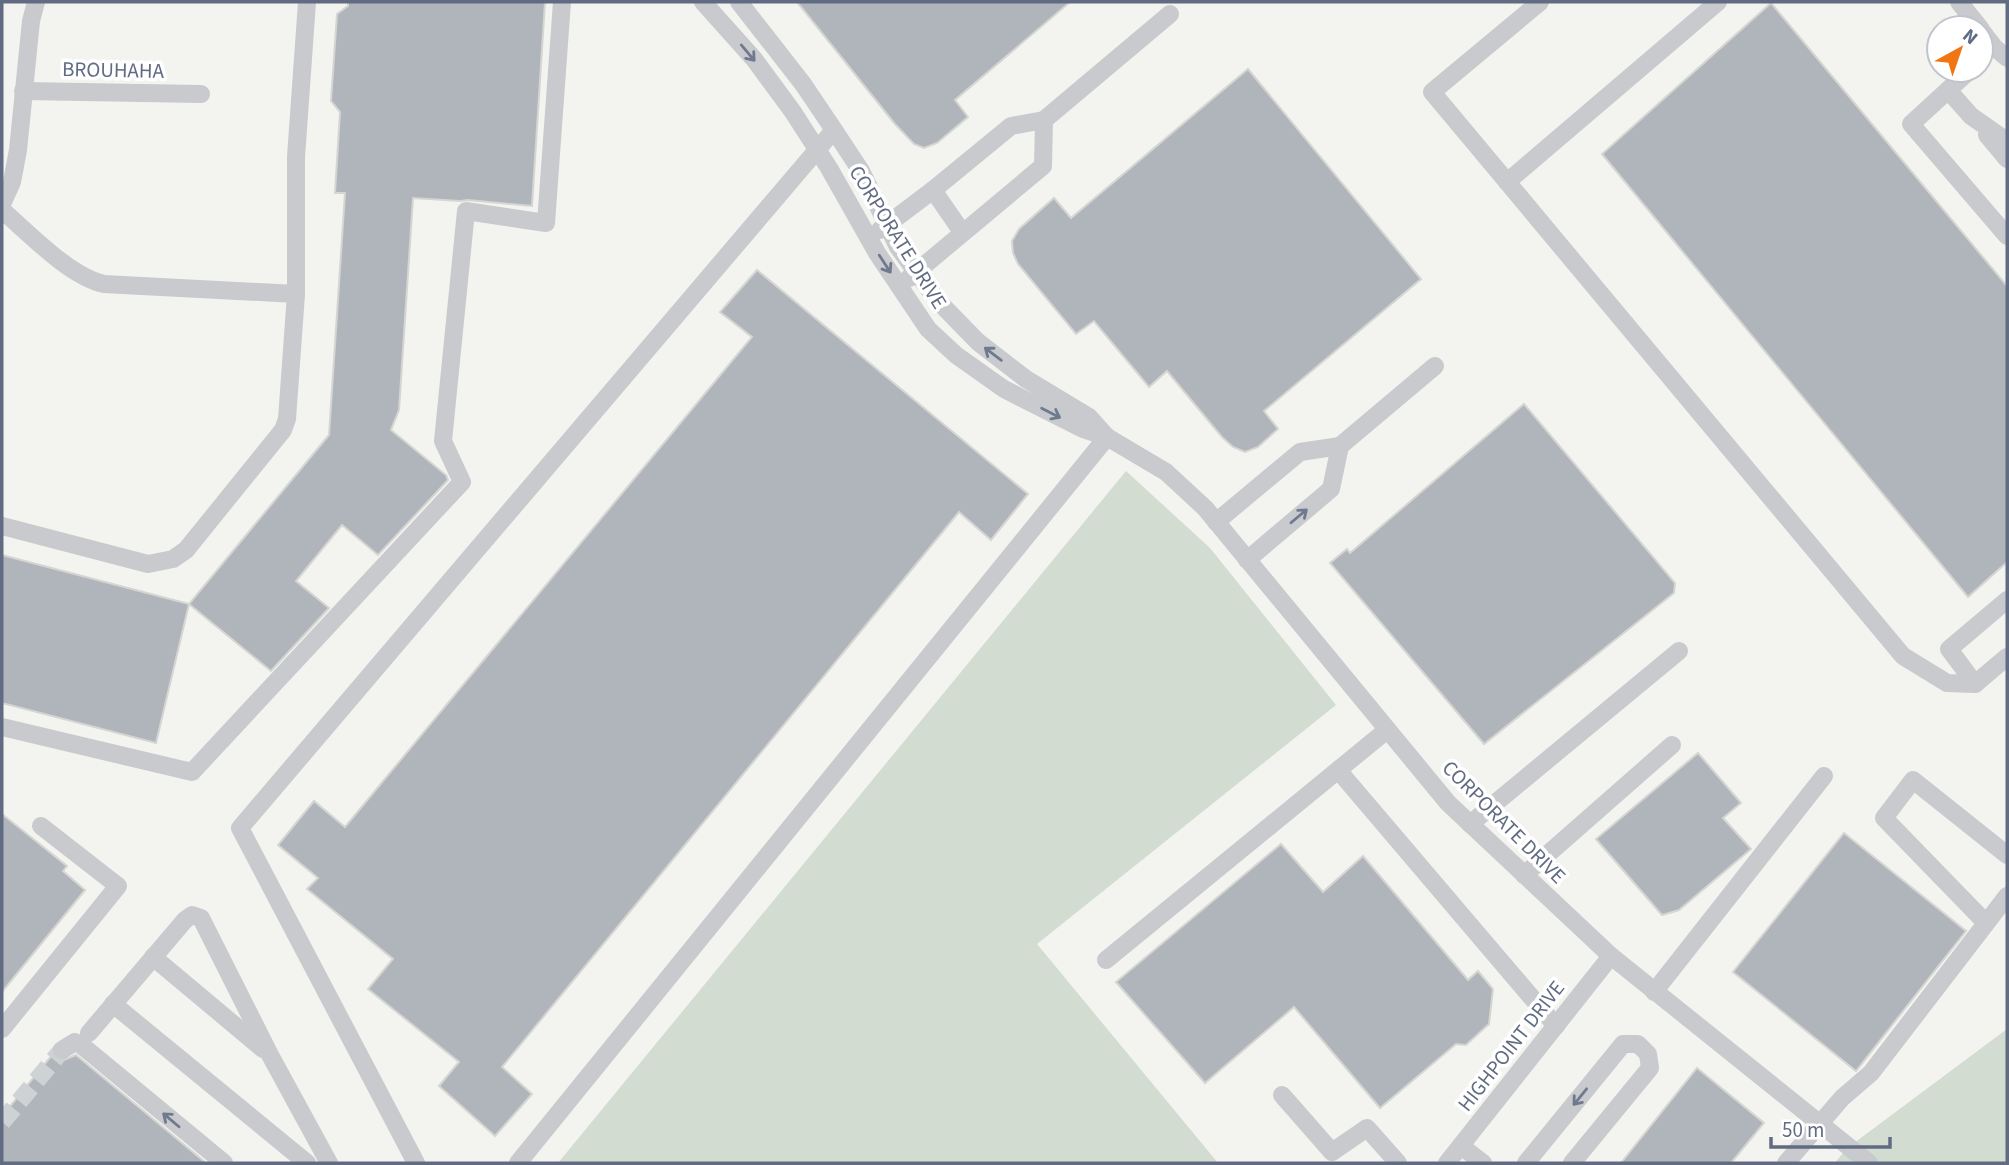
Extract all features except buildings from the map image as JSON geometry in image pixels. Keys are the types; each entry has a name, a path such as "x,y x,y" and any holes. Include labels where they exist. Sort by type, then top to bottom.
{"street":[{"path":"2,204 12,182 18,154 31,21 36,2"},
{"path":"2,526 148,564 159,564 181,554 284,430 296,294 296,157 307,2"},
{"path":"2,727 192,772 462,482 443,442 466,211 547,223 562,2"},
{"name":"CORPORATE DRIVE","path":"703,2 754,59 817,150 868,238 928,329 956,355 1004,389 1083,429 1107,437 1167,472 1205,508 1448,803 1611,956 1869,1163"},
{"name":"CORPORATE DRIVE","path":"739,2 803,84 834,130 861,171 898,247 937,300 978,342 1026,379 1089,417 1107,437"},
{"path":"1540,2 1432,92 1903,656 1947,683 1975,684 2007,657"},
{"path":"1507,182 1718,2"},
{"path":"868,238 933,190 1011,126 1044,120 1170,14"},
{"path":"1955,84 1912,124 2007,236"},
{"path":"1948,90 2007,159"},
{"name":"BROUHAHA","path":"23,91 201,94"},
{"path":"1971,116 2007,141"},
{"path":"900,287 1042,166 1044,120"},
{"path":"416,1163 240,828 834,130"},
{"path":"2,169 18,154"},
{"path":"933,190 962,232"},
{"path":"2,210 78,274 93,282 296,294"},
{"path":"1216,522 1300,452 1340,446 1435,366"},
{"path":"519,1163 1107,437"},
{"path":"1247,560 1331,489 1340,446"},
{"path":"1975,684 1949,649 2007,600"},
{"path":"1470,824 1679,651"},
{"path":"1106,960 1387,730"},
{"path":"1524,875 1672,745"},
{"path":"1338,770 1556,1026"},
{"path":"1654,992 1824,776"},
{"path":"1986,923 1884,818 1913,779 2007,855"},
{"path":"2,1029 118,886 41,825"},
{"path":"1786,1163 1842,1098 1871,1073 2007,896"},
{"path":"89,1033 187,917 192,915 201,918 324,1161"},
{"name":"HIGHPOINT DRIVE","path":"1447,1163 1611,956"},
{"path":"153,957 270,1055"},
{"path":"113,1004 307,1163"},
{"path":"62,1050 75,1042 80,1044 224,1163"},
{"path":"1526,1163 1623,1044 1638,1044 1648,1054 1650,1068 1572,1163"},
{"path":"1282,1095 1332,1152 1367,1128 1398,1163"},
{"path":"1461,1146 1483,1163"}],"shaded area":[{"path":"1126,471 1210,548 1336,705 1037,944 1218,1163 558,1163"},
{"path":"2007,1029 2007,1163 1835,1163 1846,1149"}],"tunnel":[{"path":"2,1122 62,1050"}]}
